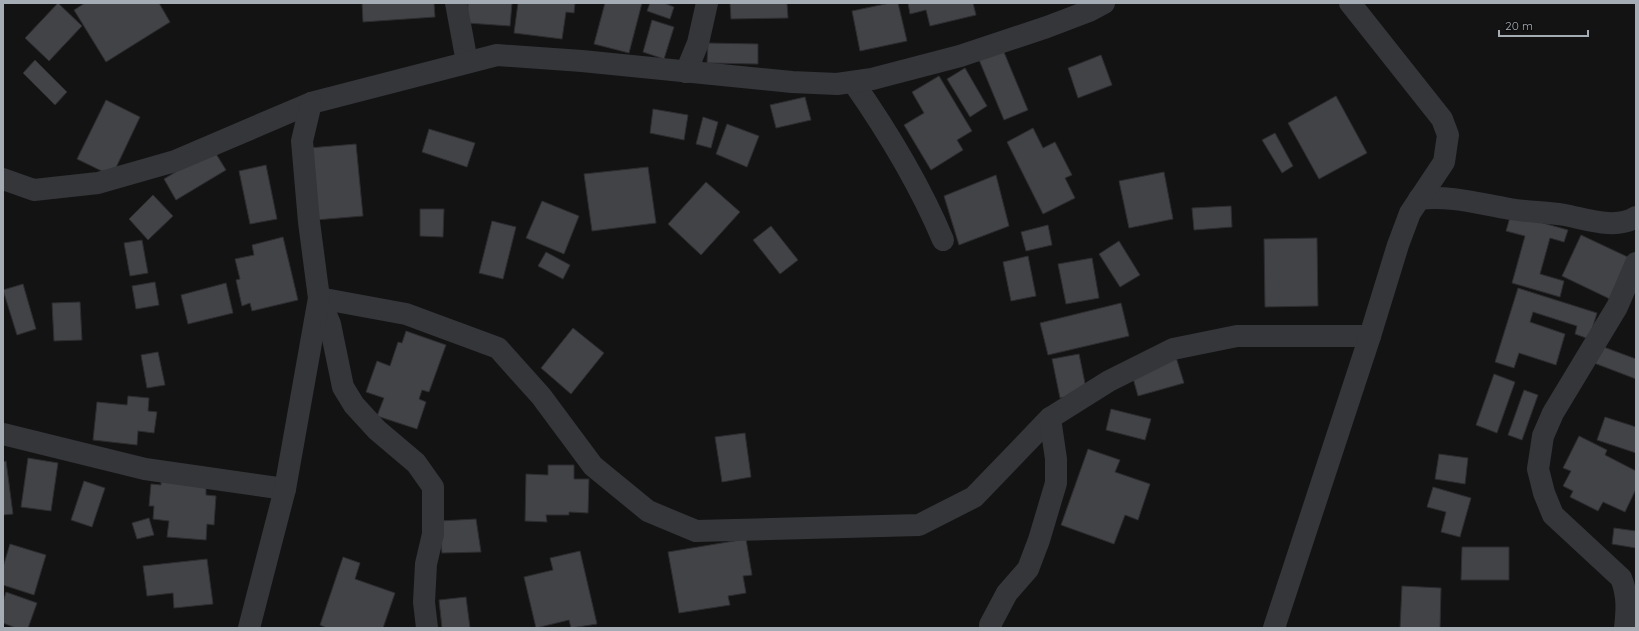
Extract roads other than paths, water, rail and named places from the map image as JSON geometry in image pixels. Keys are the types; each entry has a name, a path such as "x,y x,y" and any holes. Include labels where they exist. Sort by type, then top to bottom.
{"street":[{"path":"456,3 468,62"},
{"path":"686,72 698,43 707,3"},
{"path":"3,179 34,190 98,183 175,161 311,103 497,55 582,61 792,82 837,84 905,71 960,56 1047,27 1089,11 1104,3"},
{"path":"1274,628 1398,246 1410,213 1444,162 1448,135 1442,119 1350,3"},
{"path":"853,82 908,167 931,210 943,240"},
{"path":"311,103 302,141 308,222 319,298 330,324 343,387 354,405 377,430 416,463 433,487 433,534 426,564 424,602 427,628"},
{"path":"1420,199 1439,197 1512,209 1564,215 1586,220 1615,223 1631,220 1636,217"},
{"path":"1625,628 1627,605 1626,589 1621,578 1553,515 1544,493 1538,469 1543,436 1553,413 1617,306 1636,263"},
{"path":"319,298 406,314 498,348 541,396 593,466 648,511 696,531 919,525 974,497 1050,418 1109,381 1173,349 1236,336 1370,336"},
{"path":"249,628 285,489 319,298"},
{"path":"991,628 990,625 1007,593 1028,569 1039,540 1056,483 1056,459 1050,418"},
{"path":"3,434 145,469 285,489"}]}
